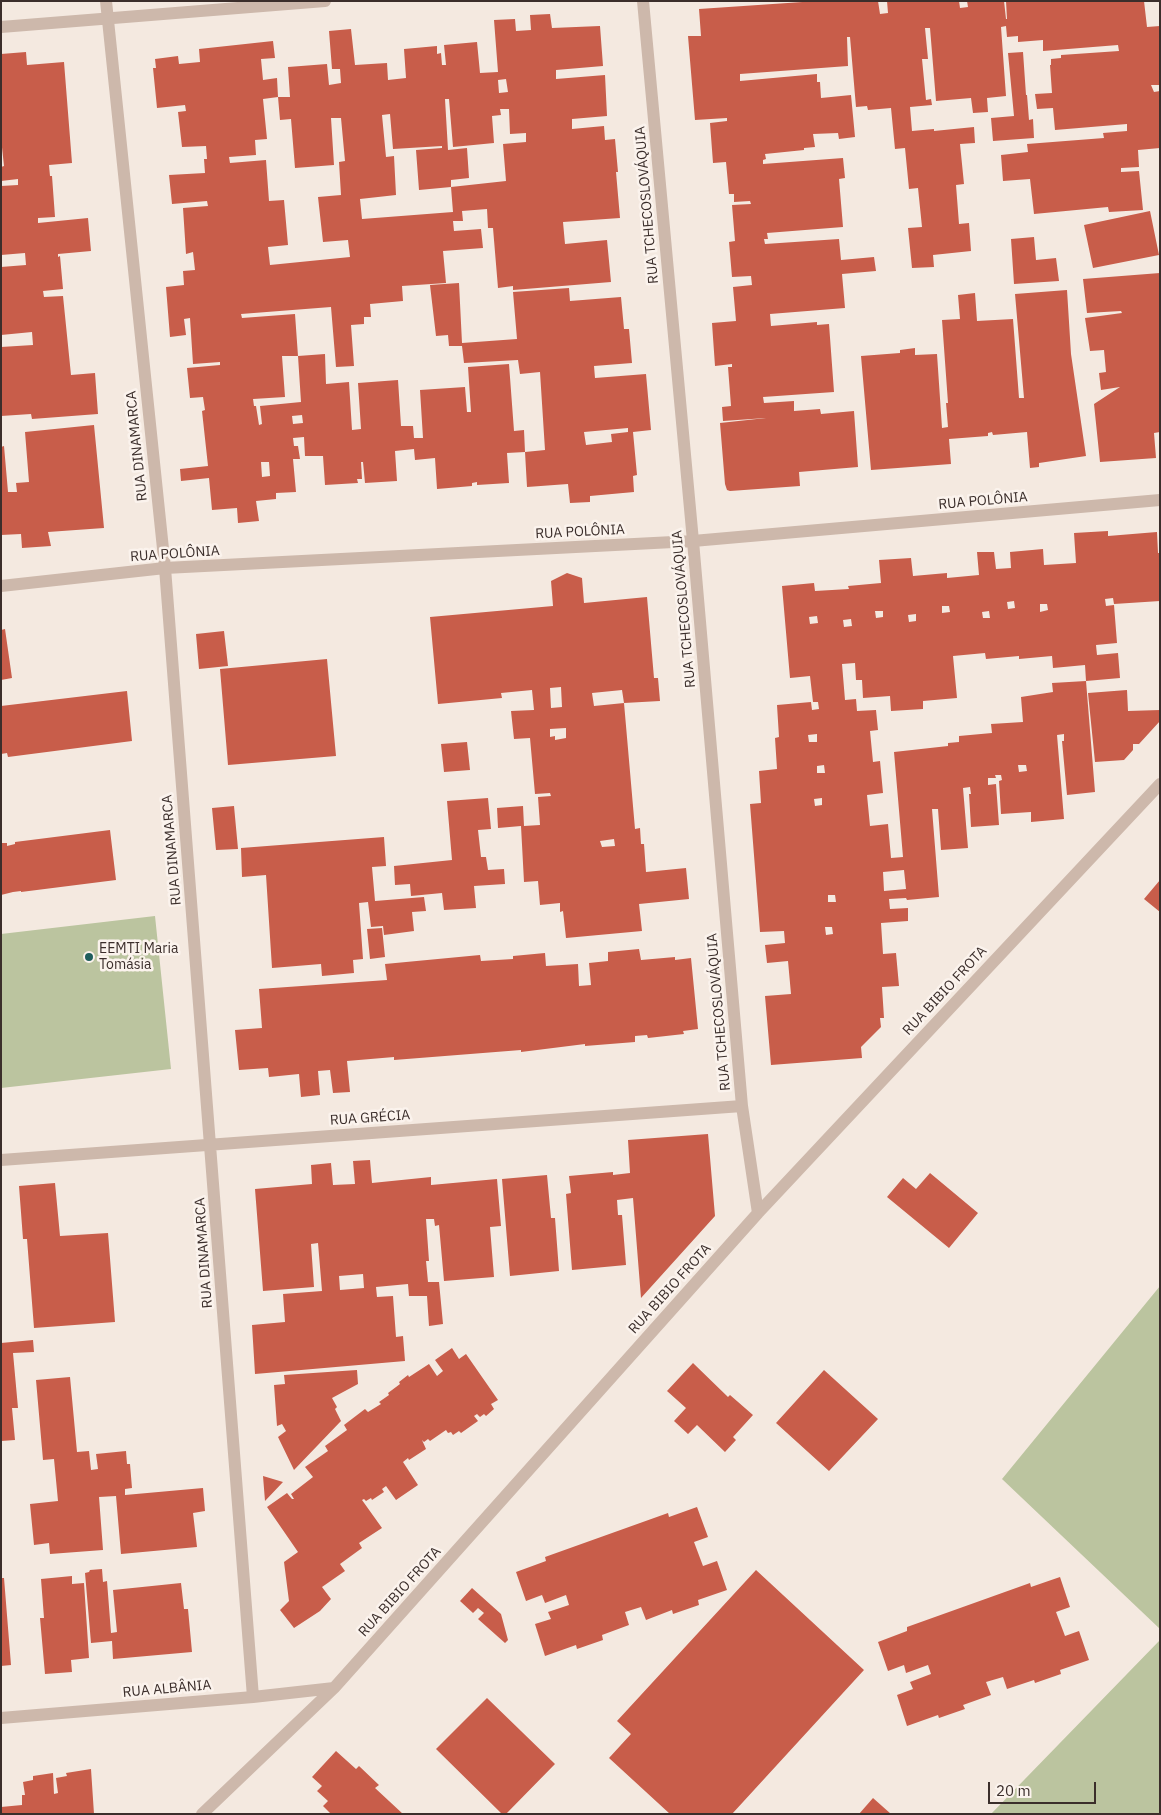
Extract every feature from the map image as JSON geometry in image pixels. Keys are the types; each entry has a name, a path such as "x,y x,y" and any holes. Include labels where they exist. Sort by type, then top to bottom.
{"street":[{"name":"RUA DINAMARCA","path":"106,1 165,568 253,1697"},
{"path":"1,27 325,1"},
{"name":"RUA TCHECOSLOVÁQUIA","path":"643,1 693,541 742,1106 758,1213"},
{"name":"RUA POLÔNIA","path":"1,586 165,568 693,541 1160,500"},
{"name":"RUA BIBIO FROTA","path":"202,1814 334,1688 758,1213 1160,784"},
{"name":"RUA GRÉCIA","path":"1,1160 742,1106"},
{"name":"RUA ALBÂNIA","path":"1,1718 253,1697 334,1688"}],"green space":[{"path":"155,916 171,1069 1,1088 1,934"},
{"path":"1160,1286 1160,1629 1002,1479"},
{"path":"1160,1640 1160,1814 991,1814"}],"building":[{"path":"817,1 878,1 880,14 888,13 887,1 959,1 960,8 968,7 967,1 1004,1 1007,19 1006,1 1144,1 1147,27 1160,26 1160,85 1151,85 1154,92 1160,91 1160,148 1138,150 1139,167 1121,168 1121,172 1139,171 1143,210 1109,212 1108,207 1034,214 1030,179 1003,181 1001,155 1028,152 1027,144 1104,138 1103,133 1127,131 1127,124 1055,130 1053,108 1037,109 1035,94 1052,93 1051,59 1061,58 1061,55 1119,51 1118,45 1043,51 1043,40 1018,42 1018,36 1007,37 1006,26 1001,27 1006,96 987,98 988,112 973,113 971,98 936,101 930,28 925,28 928,59 922,59 926,100 931,99 932,105 910,107 912,131 974,127 975,143 960,144 964,184 956,185 959,224 969,223 971,251 933,255 934,267 912,268 908,228 922,227 918,188 909,189 905,148 895,149 891,108 868,110 867,106 856,107 850,37 847,37 848,66 740,74 740,81 817,74 817,82 820,82 821,98 851,95 855,137 839,139 838,133 813,134 815,147 765,154 766,159 763,160 763,164 843,158 845,178 839,179 843,227 767,233 768,239 764,239 765,244 839,239 841,260 874,257 876,271 842,274 845,308 770,314 771,326 817,322 817,325 829,324 834,392 763,397 764,403 794,401 794,411 820,409 821,414 854,411 858,467 799,472 800,486 730,491 727,490 725,484 720,423 766,418 723,421 722,407 731,406 728,367 732,367 732,364 715,366 712,323 736,321 733,287 752,285 751,276 732,277 729,242 735,241 732,205 751,204 750,201 734,202 734,194 729,194 726,162 713,163 710,123 727,121 727,118 695,120 688,36 701,36 699,9"},
{"path":"550,14 552,28 600,26 603,66 556,70 556,79 605,75 607,116 572,119 572,129 604,126 605,140 615,139 620,218 563,222 565,244 607,240 611,282 513,290 513,286 498,288 493,228 488,228 487,209 462,211 463,221 453,221 454,231 481,229 483,248 443,251 446,283 402,286 403,301 370,304 371,317 364,317 364,324 351,325 354,366 336,367 331,307 241,314 242,318 295,314 298,356 325,354 326,384 349,382 352,430 361,429 358,383 398,380 401,426 413,426 414,438 423,438 420,390 465,387 467,412 471,412 468,367 509,364 514,431 524,430 525,452 507,453 509,483 477,485 477,482 472,483 472,486 437,489 435,458 415,460 414,449 395,451 397,481 365,483 363,462 361,462 362,479 357,479 358,483 325,485 323,456 305,456 304,437 293,438 294,446 298,446 300,459 293,459 296,492 276,493 276,499 256,501 259,521 238,523 237,508 212,510 209,478 181,481 180,469 208,466 202,411 205,410 203,397 190,398 187,368 220,365 220,362 193,364 190,318 184,319 186,335 170,337 166,287 184,285 183,271 195,270 193,252 186,254 183,208 208,206 207,201 172,204 169,175 205,173 204,159 207,159 206,146 182,147 178,112 186,111 185,105 157,108 153,68 156,68 155,59 178,56 179,64 200,62 199,49 273,41 275,58 261,59 263,80 277,78 278,97 290,97 288,67 327,64 329,85 341,83 340,69 332,69 329,31 351,29 355,65 387,63 388,80 406,78 404,49 437,46 437,54 441,53 442,65 446,65 444,45 477,42 480,73 498,72 494,20 515,19 516,31 531,30 530,15","holes":["506,79 508,92 499,93 498,80","278,97 280,120 291,119 295,168 334,165 331,118 341,118 345,161 339,162 341,195 318,197 323,242 348,240 350,257 270,265 268,247 288,245 284,200 269,201 266,160 230,163 229,157 256,155 255,140 267,139 263,99","445,99 449,99 453,147 494,143 492,116 501,115 500,109 509,109 510,134 526,133 526,142 503,144 506,181 451,187 451,180 469,178 467,148 448,150","390,114 393,149 442,146 442,148 416,150 419,190 451,187 453,212 362,219 360,199 396,195 394,156 386,157 382,115","282,356 298,356 301,402 260,406 262,424 259,425 253,399 285,397","302,415 303,423 293,424 292,416","261,462 269,462 270,476 262,477"]},
{"path":"26,52 27,65 64,62 72,163 49,165 50,176 52,176 55,217 38,218 38,223 88,218 91,251 58,254 58,257 60,256 63,289 43,291 44,297 63,296 71,375 95,373 98,414 32,419 31,414 1,416 1,347 33,345 32,332 1,335 1,267 26,265 25,253 1,255 1,186 18,185 18,179 1,181 1,167 4,166 1,138 1,54"},
{"path":"1023,52 1029,120 1033,119 1034,138 993,141 991,118 1014,116 1008,53"},
{"path":"1150,211 1159,255 1093,268 1084,225"},
{"path":"1034,237 1036,260 1056,258 1059,281 1014,284 1011,239"},
{"path":"1160,273 1160,432 1154,433 1156,458 1100,462 1094,404 1120,387 1101,390 1099,373 1106,372 1104,350 1090,351 1085,318 1122,313 1121,311 1087,313 1083,279"},
{"path":"459,283 462,343 517,339 513,292 569,288 570,301 621,297 624,329 629,329 632,363 594,366 595,378 646,374 651,430 633,432 637,475 633,476 634,492 590,496 590,502 570,503 568,484 527,487 525,452 545,450 540,372 520,374 518,360 464,363 462,346 449,346 448,335 436,336 430,285","holes":["628,428 628,432 611,434 612,442 586,445 584,432"]},
{"path":"1067,290 1071,354 1086,456 1039,463 1039,467 1030,468 1027,432 993,435 992,432 988,433 988,436 949,439 951,464 871,470 861,356 900,353 900,350 915,348 915,355 937,354 942,428 948,427 942,320 960,319 958,295 975,293 977,321 1013,319 1019,398 1024,398 1015,294"},
{"path":"94,425 104,528 48,532 51,546 22,548 21,534 1,535 1,447 4,446 8,492 17,492 16,483 29,482 25,432"},
{"path":"1108,531 1108,536 1157,532 1158,553 1160,553 1160,601 1114,604 1113,598 1105,599 1106,606 1114,605 1117,643 1096,645 1097,655 1118,653 1120,678 1086,681 1095,792 1067,795 1062,741 1064,741 1064,734 1057,735 1064,819 1031,822 1031,812 1001,814 999,781 1002,780 1001,775 995,775 996,778 988,778 988,785 996,784 999,825 971,827 970,787 963,788 968,848 941,850 938,809 932,809 939,897 907,900 906,898 889,899 890,909 908,908 908,921 881,923 883,954 896,953 899,986 882,987 884,1018 880,1018 881,1027 861,1047 862,1058 771,1065 765,996 791,994 788,961 767,963 765,945 785,943 784,931 760,932 750,804 761,803 759,771 777,769 775,738 779,737 777,705 811,702 812,710 819,709 818,702 813,702 810,676 790,678 782,586 814,583 815,591 849,589 848,586 881,583 879,560 911,558 913,576 947,573 947,578 979,575 977,552 994,552 996,569 1011,568 1010,552 1043,549 1044,565 1076,563 1074,533","holes":["1014,601 1015,608 1008,609 1007,602","1040,604 1047,604 1048,610 1040,612","942,606 949,606 950,612 942,613","875,611 883,611 883,617 876,618","989,611 990,618 983,618 982,612","916,614 916,621 909,622 908,615","817,616 818,623 810,624 809,617","851,619 852,626 844,627 843,620","985,653 986,659 1052,656 1053,668 1085,665 1086,681 1052,683 1053,692 1021,697 1023,722 991,724 992,733 959,736 959,742 948,743 948,746 894,752 903,857 891,858 888,824 870,826 867,795 883,793 880,761 873,762 870,731 878,730 876,710 857,711 856,699 845,700 842,664 855,663 856,680 862,680 863,698 890,696 891,711 923,709 923,701 957,698 953,656","817,734 817,742 809,742 808,735","824,765 825,773 817,773 817,766","1018,765 1026,765 1027,771 1019,772","822,798 822,805 815,806 814,799","904,870 906,889 884,891 883,872","828,895 835,895 836,902 828,902","825,927 832,927 833,934 826,935"]},
{"path":"567,573 582,578 584,603 647,597 654,678 658,678 660,701 624,703 635,829 640,828 641,844 644,844 646,872 686,868 689,899 639,904 642,931 566,938 563,911 560,912 560,903 540,905 538,881 524,882 521,826 498,828 497,808 523,806 524,826 540,825 538,797 551,796 550,793 535,794 530,738 514,739 511,711 534,710 532,690 501,693 502,698 438,704 430,617 553,606 551,581","holes":["561,687 562,707 551,708 550,688","622,690 624,703 594,706 592,693","566,728 566,738 555,740 555,736 550,737 550,729","614,839 615,846 602,847 600,841"]},
{"path":"5,629 12,678 1,680 1,630"},
{"path":"224,631 228,666 199,669 196,634"},
{"path":"327,659 336,756 228,765 220,669"},
{"path":"1127,690 1128,711 1160,710 1160,721 1139,744 1133,744 1133,750 1124,760 1095,762 1088,693"},
{"path":"127,691 132,741 8,757 7,753 1,754 1,706"},
{"path":"467,742 470,770 444,772 441,744"},
{"path":"488,798 491,829 478,830 481,857 486,857 488,870 504,869 505,884 474,886 476,908 444,910 442,893 411,896 410,884 395,885 394,866 452,860 447,801"},
{"path":"234,806 238,849 216,850 212,808"},
{"path":"110,830 116,880 1,895 1,843 7,843 7,846 15,844 15,842"},
{"path":"384,837 386,866 372,867 375,901 424,897 426,911 412,912 414,931 384,935 383,926 371,927 368,902 359,903 363,959 353,960 354,973 322,976 321,964 272,968 266,875 242,877 241,848"},
{"path":"1160,880 1160,912 1144,899"},
{"path":"382,928 385,957 370,959 367,929"},
{"path":"639,949 641,960 675,957 675,960 691,958 698,1029 683,1031 684,1034 648,1038 647,1035 635,1036 635,1042 585,1046 585,1044 521,1052 521,1050 394,1060 394,1057 347,1061 350,1092 333,1093 330,1070 318,1071 320,1095 301,1097 299,1074 269,1077 268,1068 239,1070 235,1030 262,1028 259,989 387,980 385,964 480,955 481,961 513,959 513,956 545,953 546,966 578,964 579,986 591,985 589,963 608,961 608,952"},
{"path":"708,1134 715,1216 641,1298 633,1198 617,1200 618,1215 622,1215 626,1265 572,1270 566,1194 571,1193 569,1176 613,1172 613,1175 630,1173 628,1140"},
{"path":"370,1160 372,1183 431,1177 431,1185 497,1179 501,1226 490,1227 494,1277 444,1281 439,1225 435,1226 434,1219 426,1219 429,1261 426,1261 428,1282 439,1282 443,1324 429,1326 427,1296 409,1296 408,1284 376,1287 377,1297 393,1296 396,1337 403,1336 405,1361 255,1374 252,1325 285,1322 283,1294 322,1291 318,1243 311,1244 314,1287 263,1291 255,1189 312,1184 311,1165 331,1163 333,1185 355,1184 353,1161","holes":["363,1274 364,1288 340,1290 339,1276"]},
{"path":"930,1173 978,1213 949,1248 887,1197 903,1178 916,1189"},
{"path":"547,1175 551,1218 555,1218 559,1271 510,1276 502,1179"},
{"path":"55,1183 60,1236 108,1233 115,1322 34,1328 27,1239 23,1239 19,1186"},
{"path":"33,1340 34,1352 13,1353 18,1408 12,1408 15,1440 1,1441 1,1343"},
{"path":"452,1348 459,1359 466,1354 498,1400 491,1404 494,1409 486,1416 484,1414 480,1417 477,1414 474,1416 478,1421 461,1433 459,1431 453,1435 446,1430 430,1441 428,1439 424,1442 422,1440 426,1449 403,1462 418,1485 396,1500 386,1486 382,1489 384,1492 372,1500 371,1498 366,1501 362,1500 382,1528 359,1543 362,1548 340,1564 345,1571 322,1587 331,1599 320,1611 294,1628 280,1610 289,1601 284,1562 298,1552 267,1507 287,1493 294,1499 291,1494 313,1477 305,1467 328,1451 325,1446 347,1430 344,1425 365,1409 368,1412 381,1404 379,1402 389,1395 388,1393 408,1375 409,1377 429,1364 437,1376 443,1371 435,1360"},
{"path":"693,1363 728,1397 730,1395 753,1415 733,1437 736,1440 725,1452 697,1425 688,1434 674,1421 686,1408 667,1391"},
{"path":"357,1370 358,1384 332,1398 341,1421 294,1470 278,1437 286,1431 282,1424 277,1426 274,1385 285,1384 284,1375"},
{"path":"824,1370 878,1419 829,1471 776,1423"},
{"path":"70,1377 77,1452 89,1451 91,1470 98,1469 96,1454 126,1451 127,1464 130,1464 132,1488 125,1489 125,1495 203,1488 205,1511 193,1513 197,1547 121,1554 116,1496 99,1497 103,1550 50,1554 49,1543 34,1545 30,1504 58,1501 54,1459 43,1460 36,1380"},
{"path":"263,1476 283,1482 265,1501"},
{"path":"697,1507 708,1537 694,1542 703,1566 717,1561 727,1590 698,1600 699,1605 673,1614 672,1610 646,1620 641,1607 625,1612 629,1625 602,1635 603,1640 577,1649 576,1645 545,1656 535,1624 551,1619 548,1612 569,1605 566,1595 545,1603 542,1595 526,1601 516,1572 546,1561 545,1557 668,1513 669,1517"},
{"path":"102,1569 103,1582 107,1581 111,1633 117,1632 113,1590 181,1583 184,1609 188,1609 192,1652 113,1659 112,1641 91,1643 85,1573 90,1570"},
{"path":"756,1570 864,1670 732,1814 670,1814 609,1758 631,1734 617,1721"},
{"path":"72,1576 72,1584 84,1583 89,1658 71,1660 72,1672 45,1674 40,1618 44,1618 41,1579"},
{"path":"1060,1577 1070,1607 1056,1612 1065,1636 1079,1631 1089,1660 1060,1670 1061,1674 1035,1683 1034,1680 1007,1689 1003,1677 986,1682 991,1695 963,1705 965,1709 939,1718 938,1715 907,1726 897,1695 913,1689 910,1682 931,1674 928,1665 906,1673 904,1665 888,1671 878,1642 907,1631 907,1627 1030,1583 1031,1587"},
{"path":"1,1578 4,1578 11,1665 1,1666"},
{"path":"472,1588 501,1614 508,1640 505,1643 478,1619 484,1613 478,1608 473,1613 460,1601"},
{"path":"487,1698 555,1764 506,1814 502,1814 436,1749"},
{"path":"336,1751 356,1769 359,1766 379,1785 375,1788 403,1814 331,1814 323,1806 328,1801 317,1791 322,1786 312,1777"},
{"path":"91,1769 94,1814 1,1814 1,1807 22,1805 22,1795 25,1795 23,1782 33,1780 33,1776 53,1773 54,1794 58,1793 56,1778 67,1776 66,1773"},
{"path":"873,1798 891,1814 859,1814"}],"place":[{"name":"EEMTI Maria Tomásia","path":"89,957"}]}
